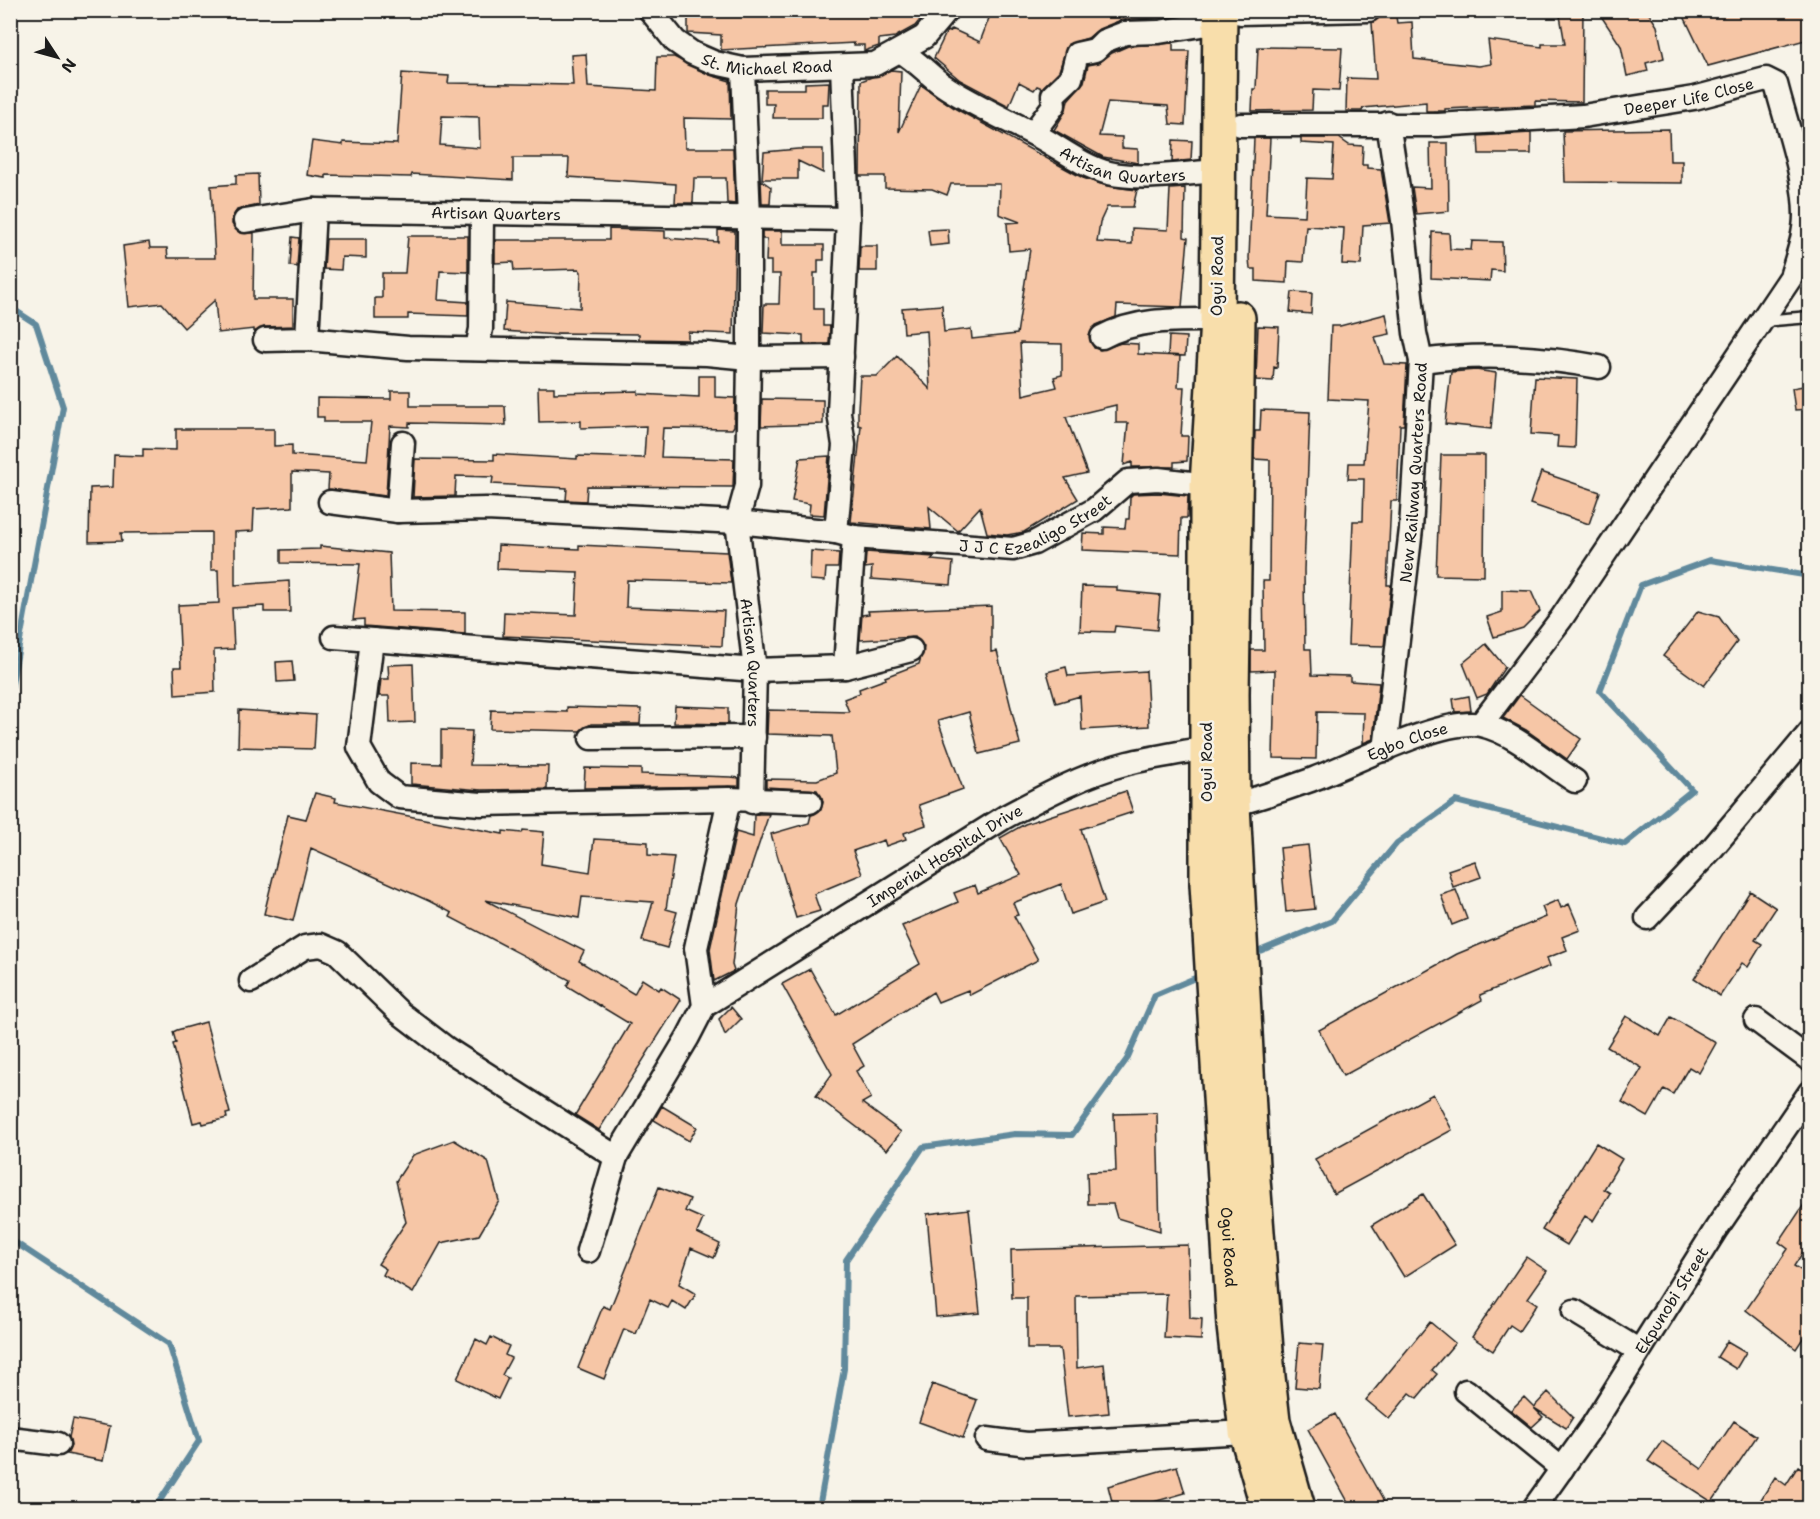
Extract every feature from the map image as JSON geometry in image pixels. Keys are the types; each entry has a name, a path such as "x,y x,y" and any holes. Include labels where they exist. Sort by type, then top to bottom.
{"main road":[{"name":"Ogui Road","path":"1230,14 1240,125 1232,694 1233,805 1227,965 1234,1326 1246,1432 1268,1509"},
{"name":"Ogui Road","path":"1230,14 1219,171 1217,320 1207,485 1205,748 1207,884 1227,965 1252,1166 1273,1421 1298,1509"}],"street":[{"name":"St. Michael Road","path":"650,10 675,41 692,53 715,63 743,69 875,64 924,37 947,10"},
{"path":"1034,133 1054,105 1053,95 1071,78 1077,54 1095,50 1104,41 1125,33 1159,32 1230,14 1369,10"},
{"name":"Artisan Quarters","path":"900,51 920,63 944,85 1016,127 1034,133 1047,143 1107,173 1130,176 1219,171"},
{"path":"842,66 848,219 839,413 844,445 845,667"},
{"name":"Artisan Quarters","path":"743,69 749,218 749,358 747,486 737,522 755,670 752,802"},
{"name":"Deeper Life Close","path":"1240,125 1388,123 1438,125 1583,116 1694,98 1766,79 1776,84 1803,191 1805,216 1802,240 1791,277 1561,619 1480,724"},
{"name":"New Railway Quarters Road","path":"1385,750 1411,529 1421,361 1415,333 1403,220 1388,123"},
{"name":"Artisan Quarters","path":"245,221 314,210 848,219"},
{"path":"307,339 314,210"},
{"path":"477,348 481,329 482,213"},
{"path":"1102,337 1119,328 1144,323 1217,320"},
{"path":"265,340 307,339 408,348 707,354 749,358 842,357"},
{"path":"1421,361 1456,356 1532,357 1599,367"},
{"path":"398,511 403,443"},
{"name":"J J C Ezealigo Street","path":"845,534 1013,549 1034,543 1094,510 1128,481 1158,479 1207,485"},
{"path":"330,502 398,511 486,509 737,522 845,534"},
{"path":"333,638 755,670 845,667 911,650"},
{"path":"372,640 359,747 379,782 399,797 481,804 729,800 810,802"},
{"name":"Egbo Close","path":"1233,805 1307,781 1432,732 1465,723 1480,724 1506,735 1575,782"},
{"path":"1647,918 1710,852 1809,732"},
{"path":"591,738 754,737"},
{"name":"Imperial Hospital Drive","path":"704,1006 1005,817 1047,795 1086,777 1127,764 1205,748"},
{"path":"588,1251 616,1157 704,1006 696,948 729,800"},
{"path":"251,981 305,947 321,945 337,952 400,1014 447,1049 616,1157"},
{"path":"1756,1020 1809,1060"},
{"name":"Ekpunobi Street","path":"1534,1509 1593,1425 1638,1350 1809,1092"},
{"path":"1574,1311 1638,1350"},
{"path":"1466,1391 1562,1469"},
{"path":"987,1439 1027,1444 1246,1432"},
{"path":"10,1438 58,1444"}],"lane":[{"path":"1762,321 1809,317"}],"building":[{"path":"714,10 928,10 915,26 895,37 879,39 879,46 864,51 864,45 854,45 854,43 721,50 721,35 688,33 688,17 714,18"},
{"path":"992,10 1168,10 1168,17 1121,20 1099,29 1088,38 1068,44 1059,71 1042,88 1037,86 1034,90 1019,82 1009,106 960,80 934,58 947,31 950,32 952,29 980,42"},
{"path":"1559,10 1583,10 1582,102 1535,101 1535,105 1426,111 1426,102 1346,111 1347,78 1376,79 1372,23 1379,18 1396,17 1397,23 1412,22 1414,59 1479,66 1491,64 1488,40 1542,47 1542,44 1565,44"},
{"path":"1597,10 1647,10 1657,26 1664,58 1646,63 1648,71 1627,76 1621,46"},
{"path":"1681,10 1809,10 1809,39 1708,66"},
{"path":"1173,43 1173,51 1189,51 1185,125 1170,124 1168,106 1108,102 1099,136 1122,137 1122,148 1138,149 1138,163 1103,157 1054,130 1065,112 1068,100 1084,82 1088,65 1099,63 1112,53 1128,46"},
{"path":"1258,47 1342,48 1339,91 1313,90 1312,110 1252,111 1253,89 1256,89"},
{"path":"586,54 588,87 656,91 657,57 674,57 710,75 730,81 731,119 684,118 685,148 733,148 735,204 727,203 726,178 694,178 693,203 675,203 676,184 568,177 569,158 513,158 513,180 412,174 411,177 326,175 326,178 307,175 312,141 343,145 343,142 397,144 402,73 449,76 448,83 573,85 571,55","holes":["442,116 479,117 480,148 440,145"]},
{"path":"891,70 901,71 899,132 921,85 956,109 1083,178 1107,186 1137,190 1133,207 1107,207 1100,222 1097,242 1132,244 1132,228 1168,230 1170,189 1185,188 1184,237 1188,238 1182,307 1117,305 1116,317 1096,325 1089,336 1094,348 1100,350 1121,343 1138,344 1138,354 1180,356 1178,387 1184,387 1181,436 1188,436 1187,461 1174,462 1174,467 1132,467 1132,462 1124,465 1128,423 1116,423 1116,405 1066,417 1087,473 1065,478 1078,499 1024,532 1007,535 987,533 980,507 958,531 929,507 931,529 851,522 861,426 858,425 860,376 877,376 897,356 930,389 927,331 904,333 902,308 942,305 944,332 971,329 972,339 1017,334 1030,249 1009,251 1007,223 1020,222 999,214 1000,184 951,184 947,195 932,189 885,188 885,176 860,176 861,81","holes":["1020,343 1062,344 1062,375 1054,377 1057,387 1023,395"]},
{"path":"829,82 828,104 822,104 822,118 773,118 774,104 765,104 765,89 805,89 805,83"},
{"path":"1669,129 1670,161 1682,161 1682,183 1565,182 1563,131"},
{"path":"1531,133 1531,154 1479,154 1478,136"},
{"path":"1254,138 1270,138 1266,214 1305,216 1307,178 1332,179 1334,145 1301,143 1301,138 1339,138 1349,145 1363,146 1362,165 1367,165 1367,168 1381,169 1390,223 1363,225 1361,265 1342,264 1344,228 1306,226 1303,262 1288,261 1287,283 1256,281 1256,269 1250,269 1249,258"},
{"path":"1173,140 1192,141 1191,160 1172,162"},
{"path":"1430,143 1448,143 1449,211 1416,214 1412,187 1431,188"},
{"path":"823,149 823,173 798,161 798,179 762,179 764,152"},
{"path":"258,174 259,205 237,210 232,224 240,233 254,233 253,299 293,299 293,326 264,327 254,332 254,329 218,333 215,300 184,328 162,303 129,307 123,246 149,242 150,248 167,248 168,258 215,258 211,186 236,184 236,175"},
{"path":"761,180 771,187 770,204 762,204"},
{"path":"609,229 665,231 665,238 718,242 718,230 735,231 733,334 688,332 688,340 639,339 639,334 557,333 557,335 504,331 506,302 580,308 581,272 579,269 514,271 513,262 495,263 495,240 609,240"},
{"path":"948,229 949,244 930,246 928,230"},
{"path":"762,231 782,231 782,245 824,245 824,260 818,260 818,273 814,273 814,309 823,309 823,326 830,326 829,344 803,344 803,335 763,333 764,304 779,304 780,274 771,274 771,261 766,261 767,239 762,239"},
{"path":"1432,232 1449,233 1450,249 1471,250 1472,241 1502,242 1503,271 1491,270 1490,281 1431,278"},
{"path":"408,236 468,236 468,272 440,271 438,300 468,302 468,316 408,314 408,319 375,319 375,298 382,298 382,273 405,273"},
{"path":"292,237 299,238 297,267 290,266"},
{"path":"326,239 366,239 366,258 342,257 341,270 324,269"},
{"path":"860,246 877,246 877,271 859,271"},
{"path":"1292,292 1312,293 1311,314 1290,312"},
{"path":"1386,314 1390,334 1375,337 1384,364 1407,365 1404,425 1400,425 1397,501 1391,501 1387,585 1391,585 1384,646 1348,645 1353,521 1363,521 1364,479 1348,479 1349,463 1364,463 1369,401 1328,399 1331,326 1340,326"},
{"path":"1258,326 1279,327 1277,368 1274,367 1273,381 1256,380"},
{"path":"1169,336 1186,337 1185,356 1168,355"},
{"path":"1476,370 1496,373 1491,429 1445,424 1451,372"},
{"path":"699,376 715,376 715,397 735,398 734,426 732,429 663,428 661,457 734,459 733,487 587,486 586,501 566,500 567,488 492,484 493,477 456,476 455,496 413,497 415,459 494,460 494,454 577,459 577,456 644,458 646,426 581,428 581,421 539,422 538,387 554,387 554,393 638,391 638,394 699,397"},
{"path":"1535,377 1577,379 1575,448 1557,447 1558,436 1531,434"},
{"path":"1809,385 1809,409 1795,410 1792,388"},
{"path":"391,391 410,391 410,406 505,406 506,425 409,423 409,427 390,426 386,496 328,489 329,474 292,472 292,507 254,509 253,531 235,532 235,585 289,581 290,612 264,612 264,606 232,608 234,649 214,650 215,692 175,695 174,667 181,667 178,605 219,603 218,570 211,570 211,532 121,533 122,541 89,542 90,488 113,487 114,455 143,456 143,449 176,450 176,429 274,429 274,446 292,445 292,455 367,460 371,422 324,422 324,417 317,417 317,398 391,399"},
{"path":"762,399 823,400 823,424 761,426"},
{"path":"1261,410 1310,412 1304,570 1305,649 1311,649 1312,675 1350,676 1350,681 1379,683 1373,739 1363,743 1364,713 1317,712 1316,759 1273,758 1275,670 1251,671 1251,650 1264,650 1263,581 1269,581 1270,460 1254,459 1255,431 1260,431"},
{"path":"1441,455 1485,455 1484,576 1436,575"},
{"path":"829,456 824,515 809,514 810,504 792,501 800,458"},
{"path":"1541,472 1600,492 1589,524 1530,504"},
{"path":"1158,493 1188,496 1187,518 1181,518 1180,554 1082,550 1083,533 1104,534 1104,527 1125,528 1126,519 1129,519 1130,497 1133,494"},
{"path":"498,545 579,549 579,545 727,552 731,583 627,580 626,607 724,611 722,646 503,636 504,612 576,615 578,572 497,569"},
{"path":"320,546 389,553 391,611 465,612 465,634 364,626 364,619 353,620 360,564 281,563 281,550 320,549"},
{"path":"811,551 839,553 838,568 826,568 825,581 810,580"},
{"path":"866,552 934,557 931,560 953,562 951,585 871,579 872,567 865,568"},
{"path":"1082,586 1117,587 1117,591 1160,595 1157,630 1115,626 1114,632 1080,631"},
{"path":"1502,590 1531,591 1540,611 1523,628 1494,637 1487,617 1502,612"},
{"path":"991,606 991,652 997,651 1020,744 979,754 969,712 938,721 963,789 919,805 926,825 904,833 906,839 886,846 884,840 853,851 862,874 814,894 820,911 796,918 771,834 809,823 811,815 821,810 823,802 817,790 766,787 766,779 817,780 836,773 832,736 767,734 768,710 849,712 844,699 860,693 859,689 919,664 924,647 915,637 860,640 862,615 869,614 868,611"},
{"path":"1698,611 1719,617 1737,642 1704,686 1663,656"},
{"path":"1486,644 1505,667 1487,694 1477,698 1463,663"},
{"path":"292,661 294,681 277,682 276,662"},
{"path":"413,664 415,722 390,723 389,696 379,696 381,679 389,679 388,665"},
{"path":"1066,667 1068,676 1146,671 1149,726 1082,730 1080,696 1056,703 1047,672"},
{"path":"1520,695 1581,739 1567,759 1526,730 1503,718"},
{"path":"1469,696 1471,711 1455,712 1453,699"},
{"path":"675,706 728,708 728,724 674,723"},
{"path":"567,707 641,709 640,724 591,724 580,731 490,729 491,710 567,712"},
{"path":"239,710 316,715 314,749 238,747"},
{"path":"441,730 472,731 470,765 548,766 547,789 481,790 411,784 411,763 441,764"},
{"path":"585,768 641,769 641,774 731,777 739,778 739,786 584,788"},
{"path":"1126,791 1133,812 1081,829 1105,902 1071,914 1061,884 1013,903 1018,915 1014,916 1038,960 970,995 968,990 938,1002 933,992 852,1044 864,1066 856,1071 871,1098 862,1103 901,1132 887,1150 816,1096 832,1074 782,984 810,969 836,1015 920,964 902,926 958,902 954,893 975,885 978,893 1021,875 1000,838 1025,824"},
{"path":"315,793 336,798 335,802 503,834 503,831 522,833 523,830 544,832 541,864 590,872 594,839 648,842 648,855 674,857 666,909 677,912 667,948 642,941 653,902 582,897 579,918 485,900 584,951 579,961 634,994 642,979 659,990 661,987 681,1000 599,1130 575,1115 630,1024 567,986 570,980 450,917 452,913 429,901 311,848 293,921 264,914 288,815 306,819"},
{"path":"769,814 739,904 732,965 734,971 714,981 710,949 736,832 753,837 754,815"},
{"path":"1308,845 1315,909 1286,912 1280,848"},
{"path":"1475,861 1481,877 1453,887 1448,870"},
{"path":"1456,890 1467,919 1452,925 1441,895"},
{"path":"1750,891 1776,908 1755,940 1762,944 1748,967 1742,963 1720,996 1694,979"},
{"path":"1558,900 1561,908 1569,904 1580,930 1562,937 1567,950 1547,958 1550,966 1480,995 1482,1000 1343,1076 1319,1030 1457,954 1546,917 1542,907"},
{"path":"731,1007 741,1019 725,1035 719,1019"},
{"path":"1626,1016 1660,1036 1671,1017 1716,1043 1699,1073 1689,1067 1673,1094 1664,1089 1648,1117 1622,1102 1642,1068 1607,1047"},
{"path":"206,1022 230,1113 226,1114 227,1118 203,1124 202,1121 193,1123 173,1044 176,1043 173,1032"},
{"path":"1433,1094 1452,1130 1334,1194 1315,1159"},
{"path":"662,1106 697,1127 689,1141 654,1120"},
{"path":"1157,1113 1160,1231 1117,1218 1113,1204 1088,1204 1087,1172 1116,1171 1114,1114"},
{"path":"454,1140 488,1161 499,1201 479,1235 441,1243 413,1293 383,1275 386,1269 378,1264 406,1222 396,1181 413,1155"},
{"path":"1596,1143 1622,1159 1604,1189 1610,1193 1593,1221 1585,1216 1567,1245 1542,1230"},
{"path":"659,1187 690,1199 685,1211 703,1219 697,1233 720,1244 714,1258 691,1248 679,1284 696,1294 686,1310 672,1301 668,1308 650,1299 636,1334 624,1329 604,1379 578,1368 603,1306 610,1309"},
{"path":"1423,1194 1455,1245 1404,1277 1372,1225"},
{"path":"1809,1197 1809,1243 1794,1266 1809,1275 1809,1329 1796,1349 1746,1310 1788,1249 1779,1242"},
{"path":"969,1209 980,1313 936,1317 927,1214"},
{"path":"1188,1245 1190,1318 1202,1319 1201,1340 1164,1338 1167,1294 1076,1296 1077,1368 1104,1364 1109,1413 1068,1417 1060,1349 1027,1349 1027,1298 1012,1298 1011,1250"},
{"path":"1526,1257 1547,1271 1528,1298 1537,1304 1519,1331 1510,1325 1493,1351 1472,1337"},
{"path":"1430,1322 1455,1343 1432,1370 1437,1374 1417,1398 1410,1393 1389,1419 1366,1400"},
{"path":"491,1337 509,1346 505,1355 511,1358 502,1375 508,1378 498,1399 457,1379 476,1339 487,1345"},
{"path":"1727,1341 1746,1352 1736,1369 1717,1357"},
{"path":"1299,1343 1323,1345 1319,1389 1295,1387"},
{"path":"932,1384 977,1400 963,1438 919,1422"},
{"path":"1548,1392 1573,1417 1566,1428 1534,1408 1543,1417 1532,1427 1511,1410 1524,1397 1534,1407"},
{"path":"1335,1414 1388,1509 1352,1509 1308,1429"},
{"path":"73,1419 110,1426 103,1461 67,1454 71,1446 69,1437"},
{"path":"1734,1421 1757,1436 1712,1502 1648,1461 1662,1441 1702,1469"},
{"path":"1177,1466 1185,1493 1129,1509 1114,1509 1108,1486"},
{"path":"1798,1466 1809,1473 1809,1496 1801,1509 1755,1509 1775,1477 1786,1485"}],"waterway":[{"path":"10,307 36,324 63,407 10,695"},
{"path":"1250,955 1332,921 1397,843 1456,801 1625,844 1692,790 1600,691 1641,585 1710,560 1810,576"},
{"path":"819,1508 844,1369 846,1260 923,1147 1015,1134 1072,1135 1127,1059 1155,995 1202,975"},
{"path":"10,1239 169,1344 199,1441 155,1508"}]}
